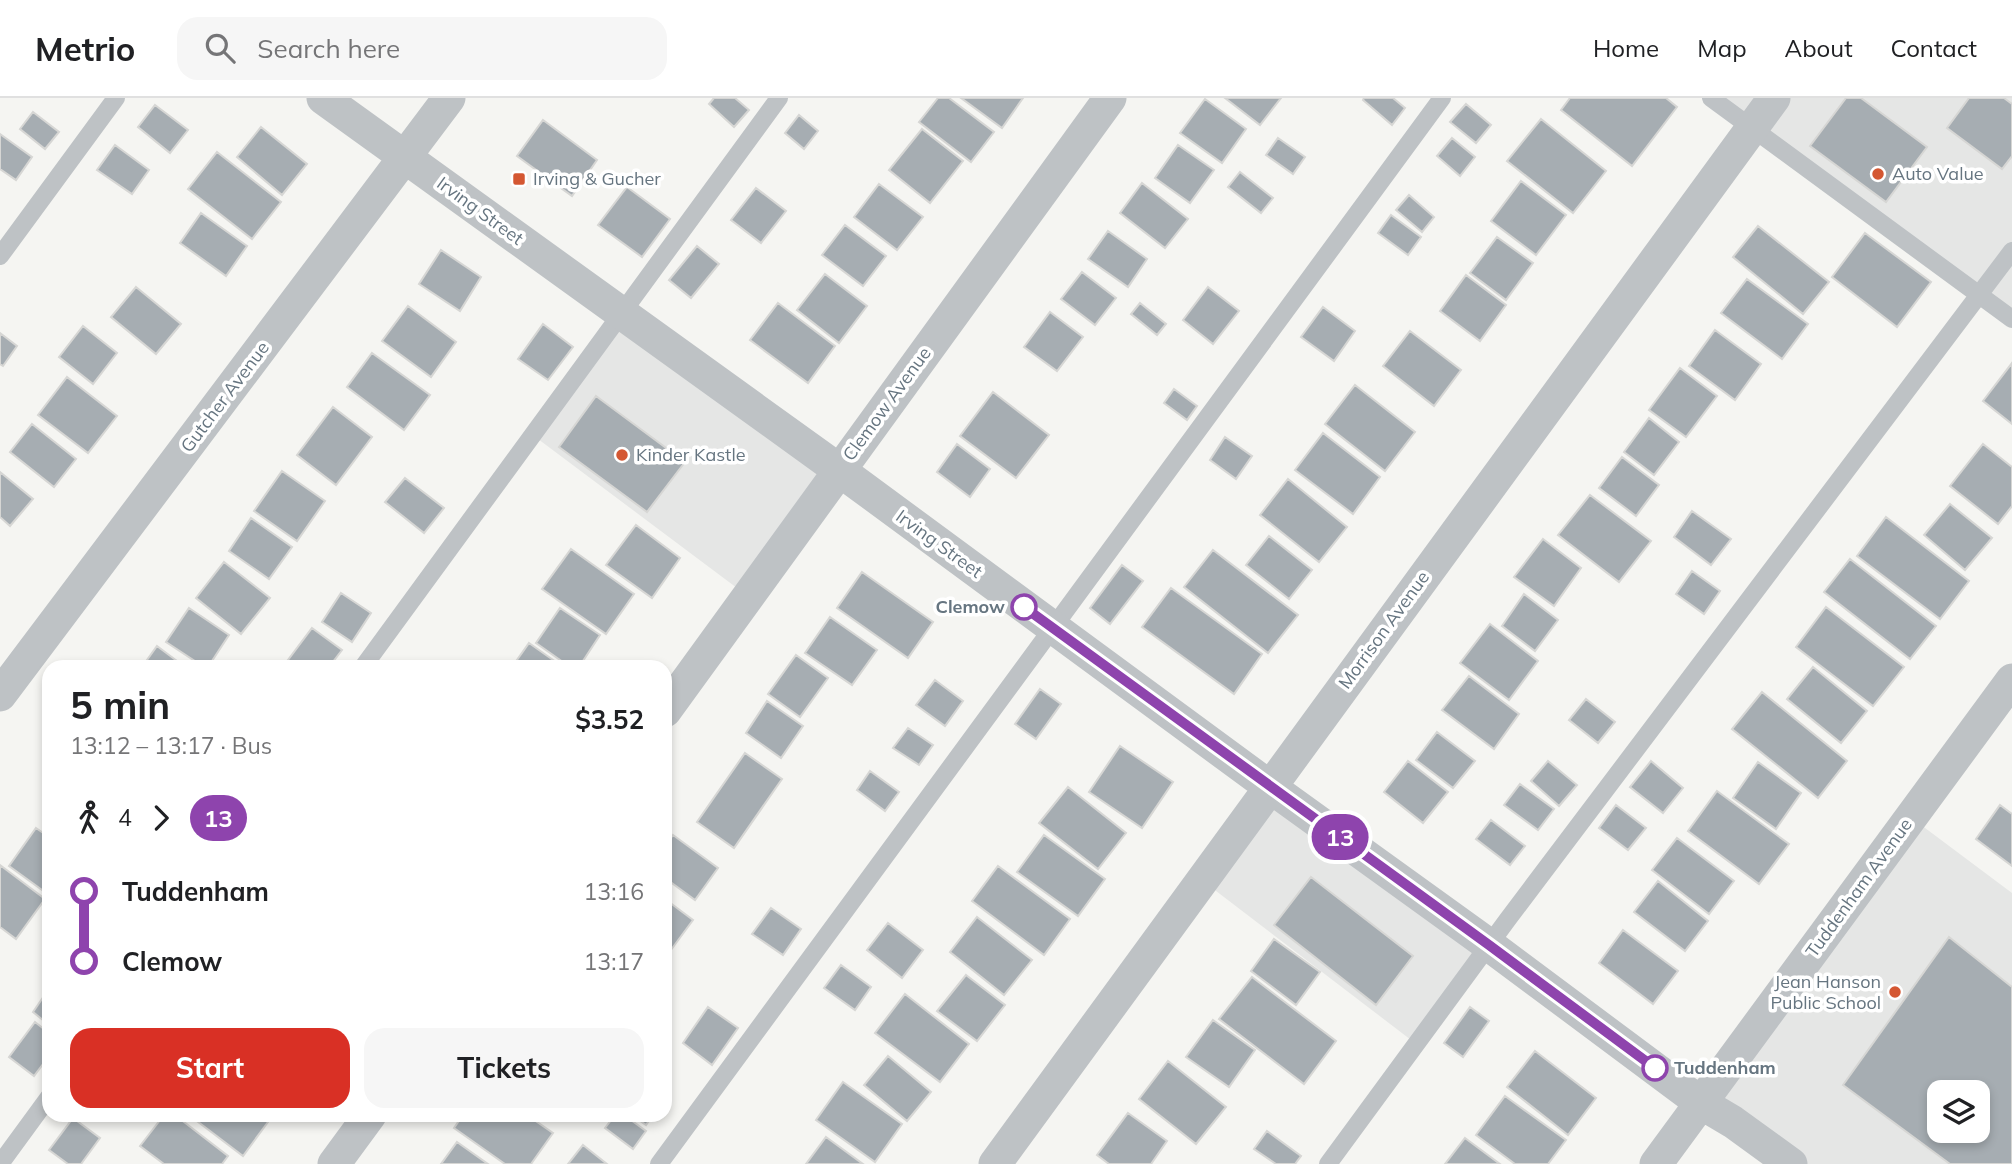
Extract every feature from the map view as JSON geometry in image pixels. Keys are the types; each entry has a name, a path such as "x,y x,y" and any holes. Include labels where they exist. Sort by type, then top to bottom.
{"street":[{"name":"Irving Street","path":"323,98 839,470 1701,1103 1733,1122 1791,1164"},
{"name":"Gutcher Avenue","path":"0,695 449,98"},
{"name":"Clemow Avenue","path":"672,701 1110,98"},
{"name":"Morrison Avenue","path":"995,1164 1774,98"},
{"name":"Tuddenham Avenue","path":"1656,1164 2012,680"},
{"path":"334,1164 365,1122"}],"lane":[{"path":"0,256 116,98"},
{"path":"368,660 779,98"},
{"path":"659,1164 1443,98"},
{"path":"1711,98 2012,319"},
{"path":"1328,1164 1489,945 2012,251"},
{"path":"0,1164 42,1107"}],"shaded area":[{"path":"1705,98 2012,98 2012,323"},
{"path":"624,312 838,466 745,594 534,436"},
{"path":"1270,791 1486,945 1415,1043 1203,881"},
{"name":"Jean Hanson Public School","path":"1909,816 2012,893 2012,1164 1793,1164 1700,1099"}],"building":[{"path":"714,98 735,98 749,110 734,127 709,104"},
{"path":"938,98 949,98 994,132 971,162 919,122"},
{"path":"961,98 1023,98 1002,128"},
{"path":"1225,98 1281,98 1260,125"},
{"path":"1393,98 1405,108 1392,125 1363,100"},
{"path":"1570,98 1666,98 1677,107 1632,166 1561,110"},
{"name":"Auto Value","path":"1846,98 1861,98 1927,147 1886,202 1810,146"},
{"path":"1969,98 2004,98 2012,104 2012,156 2002,169 1947,128"},
{"path":"1205,99 1246,129 1222,163 1180,133"},
{"path":"1466,104 1491,125 1476,143 1450,122"},
{"path":"155,105 188,130 170,153 138,127"},
{"path":"33,112 59,132 45,149 20,129"},
{"path":"799,115 818,131 804,149 785,133"},
{"path":"1541,119 1606,171 1573,213 1507,161"},
{"path":"543,120 597,160 572,196 517,156"},
{"path":"261,127 307,164 282,195 237,157"},
{"path":"922,129 963,161 930,203 889,170"},
{"path":"0,134 32,157 16,180 0,169"},
{"path":"1278,138 1305,157 1293,174 1266,155"},
{"path":"1452,138 1475,157 1460,176 1437,156"},
{"path":"115,145 149,170 132,194 97,170"},
{"path":"1178,145 1214,170 1190,203 1155,178"},
{"path":"217,152 281,202 252,239 188,189"},
{"path":"1240,172 1273,198 1261,213 1228,187"},
{"path":"1521,181 1566,215 1536,255 1491,221"},
{"path":"1142,183 1188,219 1165,248 1120,213"},
{"path":"879,184 923,217 897,250 854,217"},
{"path":"627,187 670,219 642,257 598,225"},
{"path":"756,188 786,211 761,243 731,220"},
{"path":"1409,195 1434,217 1422,232 1396,210"},
{"path":"201,213 247,246 226,276 180,243"},
{"path":"1391,215 1421,237 1408,255 1378,233"},
{"path":"845,225 886,256 863,286 822,255"},
{"path":"1758,226 1829,282 1803,314 1733,257"},
{"path":"1108,231 1147,259 1128,287 1088,259"},
{"path":"1865,233 1931,282 1897,327 1832,277"},
{"path":"1497,237 1533,263 1506,300 1470,273"},
{"path":"697,246 719,264 691,298 669,280"},
{"path":"441,250 481,277 460,311 419,284"},
{"path":"1082,272 1116,298 1095,325 1061,299"},
{"path":"825,274 867,306 839,343 797,310"},
{"path":"1466,275 1506,305 1480,341 1440,311"},
{"path":"1747,279 1808,324 1782,359 1721,313"},
{"path":"136,287 181,324 156,354 111,317"},
{"path":"1208,287 1239,311 1213,344 1183,320"},
{"path":"778,303 835,346 808,383 750,340"},
{"path":"1140,303 1166,324 1157,335 1131,314"},
{"path":"408,306 456,342 431,377 382,341"},
{"path":"1323,307 1355,331 1334,361 1301,337"},
{"path":"1050,312 1083,337 1057,371 1024,347"},
{"path":"543,324 573,347 548,380 518,359"},
{"path":"83,326 117,353 93,384 59,357"},
{"path":"1715,330 1761,364 1735,400 1689,366"},
{"path":"1410,331 1461,370 1434,406 1383,366"},
{"path":"0,333 17,346 3,366 0,364"},
{"path":"372,353 430,395 404,430 347,387"},
{"path":"2012,363 2012,424 1983,401"},
{"path":"1680,368 1717,396 1686,437 1649,410"},
{"path":"67,377 117,416 88,453 38,415"},
{"path":"1355,385 1415,432 1385,471 1325,424"},
{"path":"1174,389 1197,406 1187,420 1164,403"},
{"path":"993,392 1049,435 1016,478 960,436"},
{"name":"Kinder Kastle","path":"596,396 685,462 647,512 559,447"},
{"path":"333,407 372,437 336,485 297,455"},
{"path":"1649,418 1679,442 1654,475 1624,452"},
{"path":"32,424 76,459 54,487 10,452"},
{"path":"1323,433 1380,477 1353,514 1295,470"},
{"path":"1225,437 1252,456 1236,479 1210,460"},
{"path":"957,444 990,469 970,497 937,472"},
{"path":"1983,444 2012,467 2012,506 1998,524 1950,486"},
{"path":"1622,457 1659,485 1636,516 1599,488"},
{"path":"282,471 325,501 297,541 254,511"},
{"path":"0,472 33,499 10,526 0,517"},
{"path":"405,478 444,508 424,533 385,502"},
{"path":"1288,479 1347,527 1319,562 1260,515"},
{"path":"1590,495 1651,541 1619,582 1558,535"},
{"path":"1950,504 1992,538 1965,570 1924,535"},
{"path":"1692,511 1731,539 1711,565 1674,537"},
{"path":"1886,517 1969,581 1940,619 1857,556"},
{"path":"251,518 292,547 269,579 229,551"},
{"path":"636,525 680,558 652,598 606,565"},
{"path":"1269,536 1312,570 1289,599 1246,565"},
{"path":"1543,539 1581,568 1554,606 1514,577"},
{"path":"571,549 634,594 606,634 542,589"},
{"path":"1213,550 1298,615 1268,653 1184,587"},
{"path":"1850,559 1936,626 1910,659 1824,592"},
{"path":"224,562 270,598 241,634 196,598"},
{"path":"1122,565 1143,581 1110,624 1090,608"},
{"path":"1692,571 1720,591 1704,614 1676,594"},
{"path":"862,572 933,622 908,658 837,608"},
{"path":"1171,588 1262,654 1234,694 1142,627"},
{"path":"341,593 371,613 352,642 322,622"},
{"path":"1524,594 1558,620 1535,651 1502,626"},
{"path":"1826,607 1904,667 1873,706 1796,647"},
{"path":"189,608 229,635 213,660 193,660 166,642"},
{"path":"560,608 600,635 584,660 560,660 536,643"},
{"path":"830,617 877,650 852,685 805,653"},
{"path":"1490,624 1538,661 1509,700 1460,663"},
{"path":"312,628 342,650 334,660 288,660"},
{"path":"529,643 553,660 517,660"},
{"path":"157,646 176,660 147,660"},
{"path":"796,655 828,678 800,717 768,694"},
{"path":"1813,667 1867,711 1841,743 1787,699"},
{"path":"1469,676 1519,714 1494,749 1442,710"},
{"path":"935,680 963,701 945,726 916,705"},
{"path":"1040,689 1061,704 1036,739 1015,724"},
{"path":"1762,692 1847,761 1818,798 1732,729"},
{"path":"1586,699 1615,722 1598,743 1569,720"},
{"path":"767,701 803,726 781,758 746,733"},
{"path":"908,728 933,745 919,765 893,748"},
{"path":"1437,732 1475,761 1453,788 1416,760"},
{"path":"1120,746 1173,782 1142,828 1089,792"},
{"path":"745,753 782,779 734,848 697,822"},
{"path":"1408,761 1448,792 1423,823 1384,792"},
{"path":"1548,761 1577,785 1559,806 1531,781"},
{"path":"1651,761 1683,788 1663,813 1630,787"},
{"path":"1758,762 1801,793 1776,829 1733,798"},
{"path":"870,771 899,792 885,811 857,790"},
{"path":"1520,784 1554,809 1538,830 1504,805"},
{"path":"1068,787 1126,833 1098,869 1039,823"},
{"path":"1717,791 1789,844 1759,884 1688,831"},
{"path":"1616,805 1646,828 1628,850 1599,828"},
{"path":"2000,805 2012,814 2012,866 1976,839"},
{"path":"1491,820 1525,846 1510,865 1476,839"},
{"path":"36,828 42,832 42,890 9,866"},
{"path":"1044,835 1105,879 1078,916 1017,872"},
{"path":"672,836 718,868 695,900 672,883"},
{"path":"1677,838 1734,881 1709,914 1652,870"},
{"path":"0,865 42,897 42,903 16,939 0,927"},
{"path":"998,866 1070,919 1044,955 972,901"},
{"path":"1311,877 1413,956 1376,1005 1274,925"},
{"path":"1658,881 1708,921 1685,951 1634,912"},
{"path":"672,904 693,920 672,948"},
{"path":"771,908 801,929 783,955 752,934"},
{"path":"977,917 1032,960 1004,995 950,952"},
{"path":"888,923 923,950 902,978 867,950"},
{"path":"1623,930 1678,971 1653,1004 1599,963"},
{"path":"1949,937 2012,987 2012,1164 1950,1164 1843,1085"},
{"path":"1274,939 1320,972 1296,1005 1251,971"},
{"path":"841,965 871,987 855,1010 824,988"},
{"path":"966,975 1005,1005 977,1041 937,1011"},
{"path":"1252,977 1336,1041 1304,1084 1219,1019"},
{"path":"905,994 969,1044 940,1082 875,1033"},
{"path":"42,999 42,1019 33,1012"},
{"path":"708,1007 738,1028 712,1065 683,1043"},
{"path":"1470,1007 1489,1021 1463,1057 1444,1043"},
{"path":"1213,1020 1255,1050 1229,1087 1186,1057"},
{"path":"35,1022 42,1028 42,1065 34,1076 9,1057"},
{"path":"1535,1051 1596,1098 1568,1135 1507,1087"},
{"path":"888,1056 931,1092 907,1121 864,1085"},
{"path":"1168,1061 1226,1107 1196,1144 1139,1099"},
{"path":"843,1082 902,1124 875,1162 816,1120"},
{"path":"1505,1096 1566,1140 1548,1164 1515,1164 1476,1135"},
{"path":"1128,1113 1167,1141 1151,1164 1109,1164 1097,1155"},
{"path":"70,1122 78,1122 100,1138 81,1164 68,1164 49,1150"},
{"path":"159,1122 184,1122 228,1156 222,1164 164,1164 140,1146"},
{"path":"198,1122 268,1122 243,1156"},
{"path":"458,1122 537,1122 553,1133 531,1164 505,1164 454,1128"},
{"path":"610,1122 634,1122 646,1131 633,1149 605,1128"},
{"path":"1267,1131 1301,1156 1295,1164 1276,1164 1254,1149"},
{"path":"826,1137 863,1164 806,1164"},
{"path":"1465,1138 1500,1164 1445,1164"},
{"path":"457,1142 488,1164 441,1164"},
{"path":"583,1145 607,1164 568,1164"}],"bus line":[{"name":"13","path":"1024,607 1655,1068"}],"place":[{"name":"Auto Value","path":"1878,174"},
{"name":"Irving & Gucher","path":"519,179"},
{"name":"Kinder Kastle","path":"622,455"},
{"name":"Clemow","path":"1024,607"},
{"name":"Jean Hanson Public School","path":"1895,992"},
{"name":"Tuddenham","path":"1655,1068"}]}
